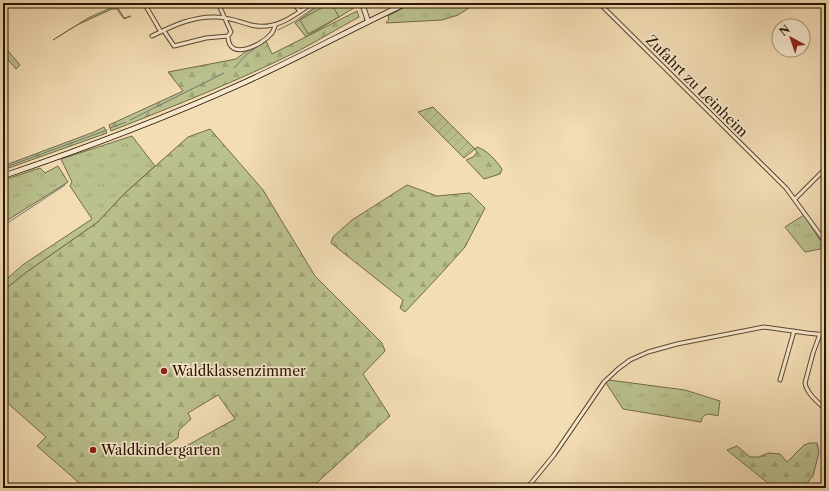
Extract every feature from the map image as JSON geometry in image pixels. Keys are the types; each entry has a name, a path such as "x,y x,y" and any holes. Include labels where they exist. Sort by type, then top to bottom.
{"main road":[{"path":"3,176 113,137 200,102 296,58 407,3"}],"street":[{"path":"144,3 162,31 174,46 202,38 228,36"},
{"path":"218,3 231,32 228,36 229,43 232,48 236,50 245,50 269,37 275,26"},
{"path":"293,3 300,11"},
{"path":"152,36 183,22 216,16 258,26 275,26 287,21 312,3"},
{"path":"362,3 368,22"},
{"name":"Zufahrt zu Leinheim","path":"599,3 781,183 795,199 826,241"},
{"path":"795,199 826,168"},
{"path":"526,488 554,455 604,382 630,360 648,352 677,344 764,327 826,335"},
{"path":"780,380 794,331"},
{"path":"820,334 805,383 809,393 826,410"}],"green space":[{"path":"122,3 125,4 118,8 124,18 131,16 124,19 117,9 112,9 77,25 53,40 88,18"},
{"path":"322,3 352,3 354,8 306,37 295,23"},
{"path":"330,3 339,17 308,34 300,20"},
{"path":"412,3 477,3 458,15 442,20 386,23 389,19 388,16"},
{"path":"357,11 359,17 298,51 229,83 111,131 109,125 183,91 168,72 236,59 245,52 266,41 272,54"},
{"path":"3,45 20,65 16,69 3,54"},
{"path":"433,107 475,149 464,158 418,112"},
{"path":"104,127 107,133 3,170 3,166"},
{"path":"210,129 263,190 315,276 382,343 385,351 363,374 390,416 311,488 85,488 37,446 46,437 3,399 3,291 28,271 98,222 125,193 188,137","holes":["218,395 235,419 170,455 165,446 178,438 179,430 191,419 188,413"]},
{"path":"132,136 155,166 125,193 98,222 28,271 3,291 3,282 24,264 92,219 70,186 72,182 61,159"},
{"path":"477,147 488,153 497,162 502,169 500,174 484,179 466,160 473,157 477,152 475,149"},
{"path":"58,166 68,182 3,223 3,180 40,168 45,173"},
{"path":"407,185 437,196 470,193 485,208 465,247 405,312 400,308 403,300 331,243 333,237 352,220"},
{"path":"804,215 825,248 805,252 785,227"},
{"path":"609,380 685,390 720,401 718,416 707,414 703,417 701,422 623,409 606,383"},
{"path":"817,443 819,452 813,476 803,488 774,488 727,450 737,446 750,457 759,457 768,453 780,454 787,462 804,445"}],"waterway":[{"path":"278,30 294,22 320,3"},
{"path":"269,38 273,35"},
{"path":"234,68 247,54 261,44"},
{"path":"130,120 224,73"},
{"path":"110,128 126,122"},
{"path":"3,168 107,130"},
{"path":"3,226 65,185"}],"place":[{"name":"Waldklassenzimmer","path":"164,371"},
{"name":"Waldkindergarten","path":"93,450"}]}
